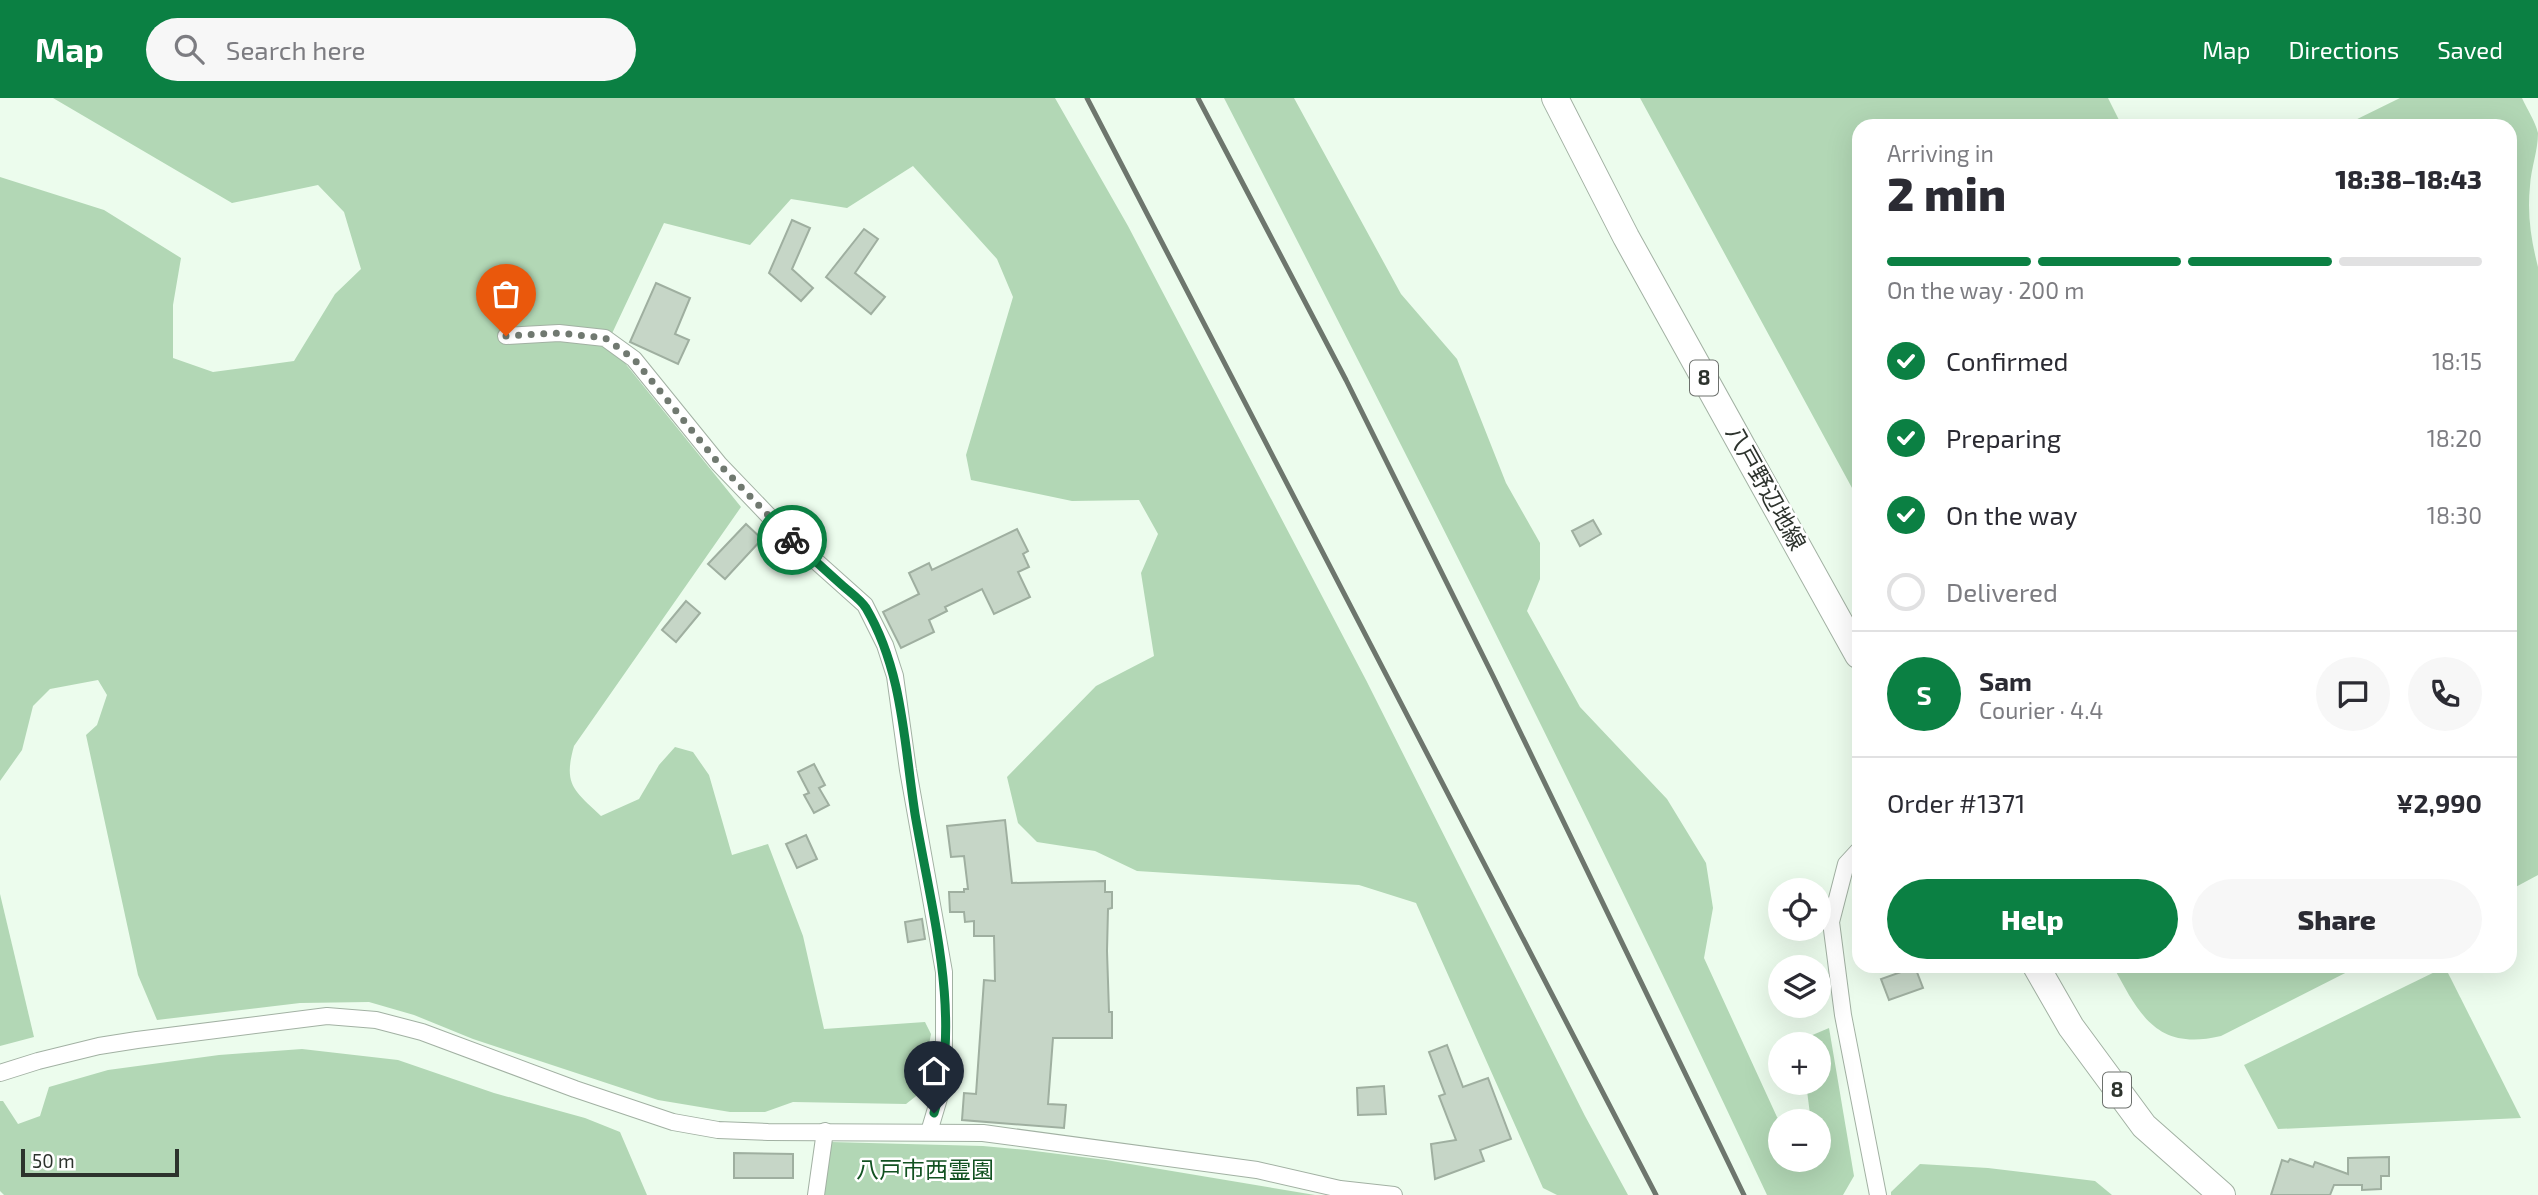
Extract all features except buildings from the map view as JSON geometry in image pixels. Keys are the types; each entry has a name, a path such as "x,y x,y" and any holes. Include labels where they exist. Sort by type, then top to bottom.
{"main road":[{"name":"八戸野辺地線","path":"1555,98 1626,237 1852,643"},
{"name":"8","path":"2040,973 2071,1027 2144,1126 2222,1195"}],"street":[{"path":"506,336 559,333 605,338 634,359 719,464 790,538 864,605 885,645 895,676 908,770 944,972 944,1054 940,1095 929,1132"},
{"path":"1852,858 1846,864 1831,922 1843,1015 1878,1195"},
{"path":"0,1073 99,1046 327,1016 376,1020 422,1032 673,1122 718,1130 983,1133 1256,1170 1340,1189 1394,1195"},
{"path":"816,1195 825,1131"}],"green space":[{"path":"53,98 1055,98 1128,226 1366,680 1585,1116 1628,1195 1557,1195 1543,1188 1416,903 1359,885 1137,871 1095,851 1037,842 1018,823 1007,777 1096,686 1154,656 1141,573 1158,534 1139,500 1072,501 971,480 966,455 1013,297 997,259 913,166 847,208 791,199 750,245 664,223 608,342 741,507 574,746 570,770 573,786 601,816 639,799 659,765 675,747 693,752 709,775 732,855 768,844 803,936 824,1029 925,1022 931,1034 920,1093 906,1104 793,1102 765,1112 730,1112 658,1100 473,1039 414,1015 369,1002 300,1003 157,1020 138,975 86,735 97,725 107,695 98,680 50,689 33,706 22,750 0,781 0,177 104,210 181,258 173,305 173,358 213,372 294,361 335,294 361,269 344,212 318,185 232,203"},
{"path":"1224,98 1294,98 1401,294 1457,359 1506,483 1540,543 1540,579 1527,611 1580,707 1667,799 1706,863 1713,908 1704,958 1773,1109 1768,1109 1768,1172 1831,1172 1831,1109 1809,1109 1808,1095 1831,1095 1831,1040 1854,1176 1843,1195 1767,1195 1501,644"},
{"path":"1640,98 2108,98 2118,119 1852,119 1852,488"},
{"path":"2400,98 2522,98 2538,133 2529,207 2538,267 2538,875 2517,886 2517,119 2357,119"},
{"path":"0,894 34,1037 0,1046"},
{"path":"2117,973 2345,973 2221,1036 2199,1039 2166,1034 2142,1014"},
{"path":"2433,973 2448,973 2521,1118 2278,1129 2244,1065"},
{"path":"302,1049 398,1060 494,1093 585,1118 620,1132 647,1195 4,1195 0,1191 0,1101 3,1101 18,1124 40,1116 49,1087 108,1070 219,1055"},
{"name":"八戸市西霊園","path":"831,1142 983,1146 1027,1150 1106,1160 1315,1195 822,1195"},
{"path":"1920,1164 1988,1168 2095,1181 2112,1195 1891,1195"}],"railway":[{"path":"1087,98 1656,1195"},
{"path":"1198,98 1346,380 1493,676 1744,1195"}],"way so far":[{"path":"506,336 559,333 605,338 634,359 719,464 792,540"}],"route":[{"path":"792,540 864,605 885,645 895,676 908,770 944,972 944,1054 940,1095 934,1113"}]}
